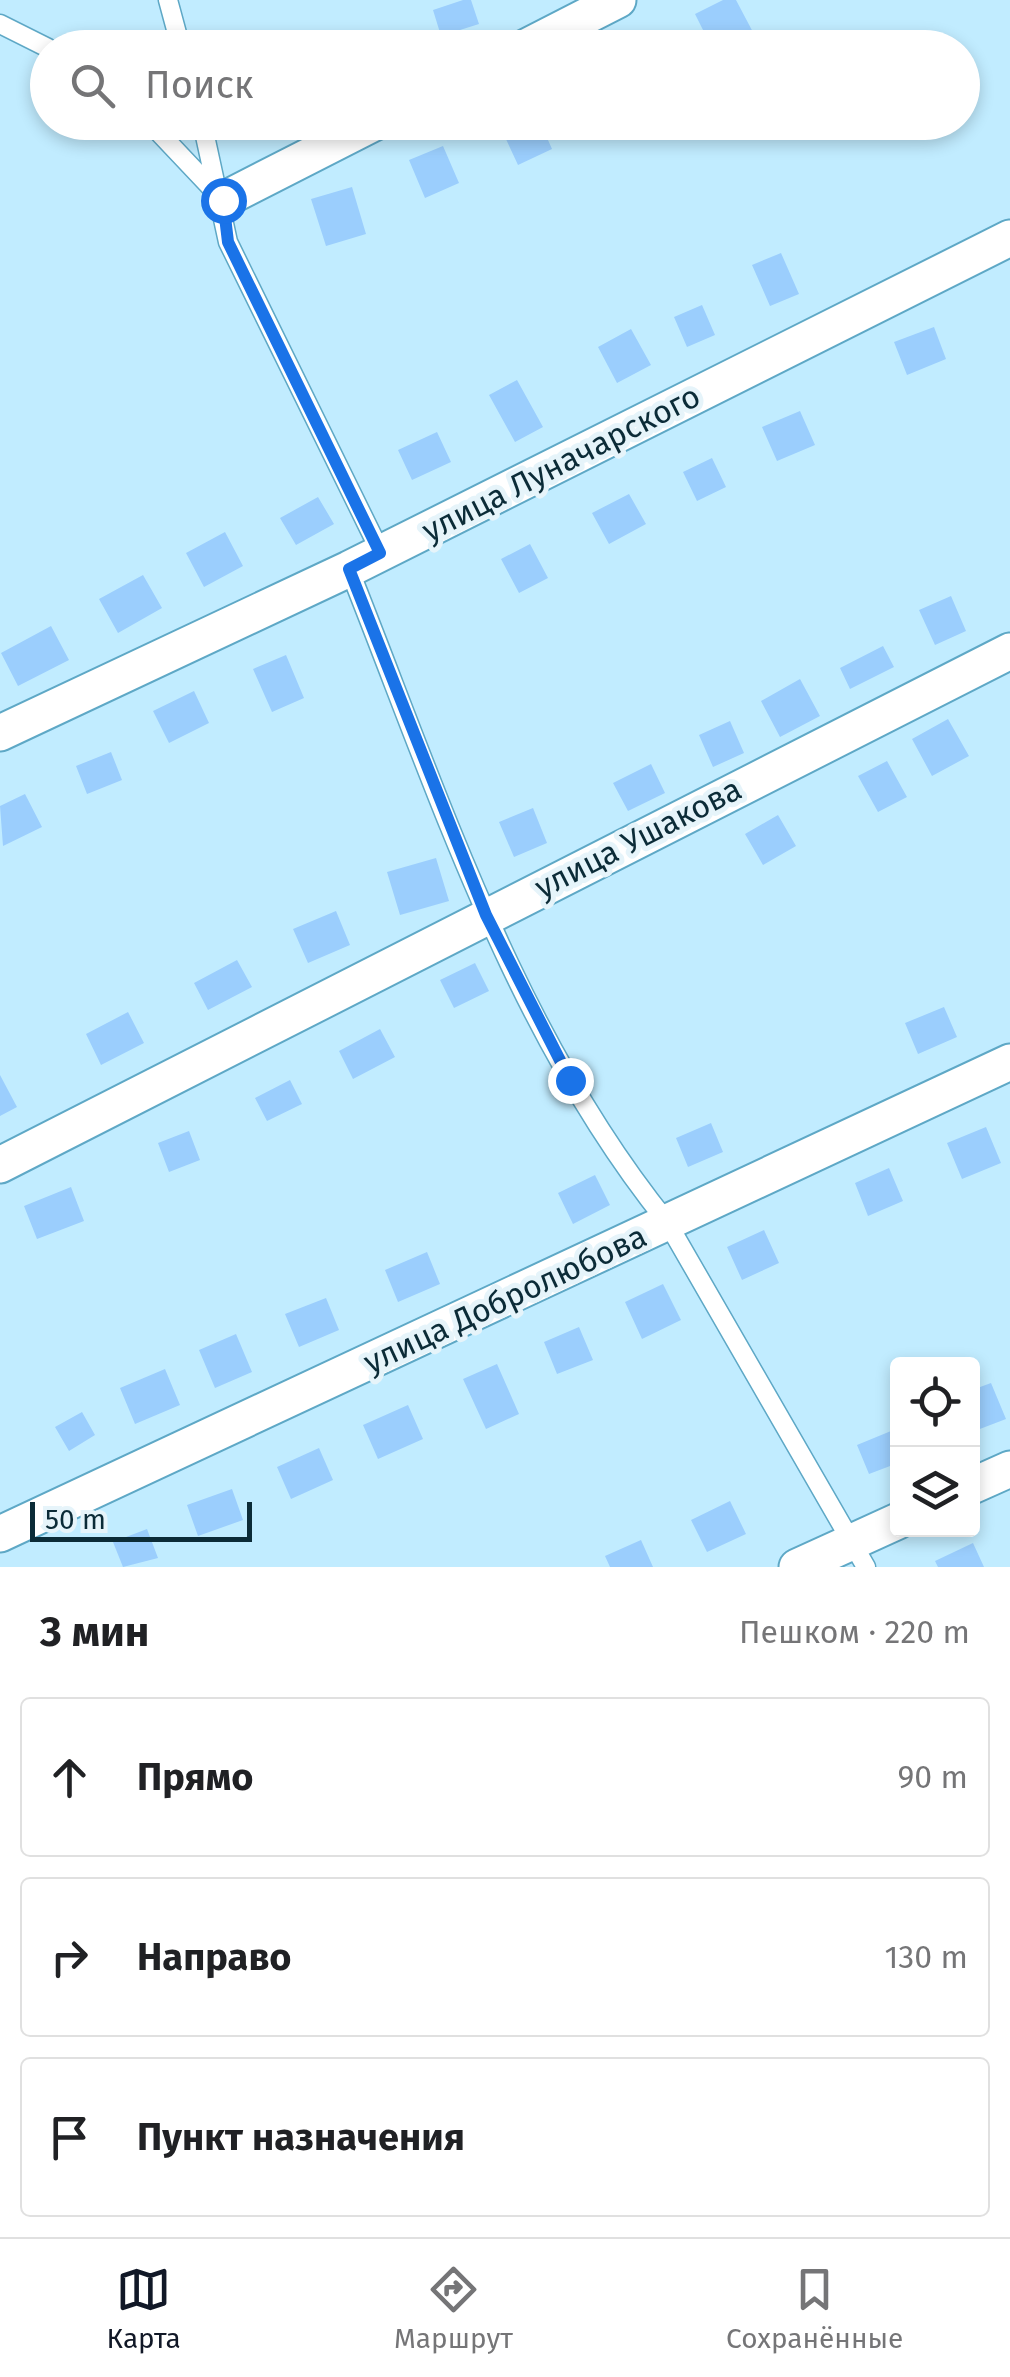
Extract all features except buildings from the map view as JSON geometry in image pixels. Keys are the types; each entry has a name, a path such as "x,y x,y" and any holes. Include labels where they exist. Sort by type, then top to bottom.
{"street":[{"path":"559,30 618,0"},
{"path":"223,200 341,140"},
{"name":"улица Луначарского","path":"0,732 349,569 1010,238"},
{"name":"улица Ушакова","path":"0,1165 1010,651"},
{"name":"улица Добролюбова","path":"0,1534 1010,1062"},
{"path":"980,1482 1010,1469"},
{"path":"796,1567 858,1555 890,1528"}],"lane":[{"path":"168,0 176,30"},
{"path":"0,24 30,39"},
{"path":"167,140 223,200"},
{"path":"207,140 223,200 228,242 380,553"},
{"path":"349,569 486,915 570,1080 634,1181 667,1222 858,1555"}],"route":[{"path":"223,200 228,242 380,553 349,569 486,915 570,1080"}]}
